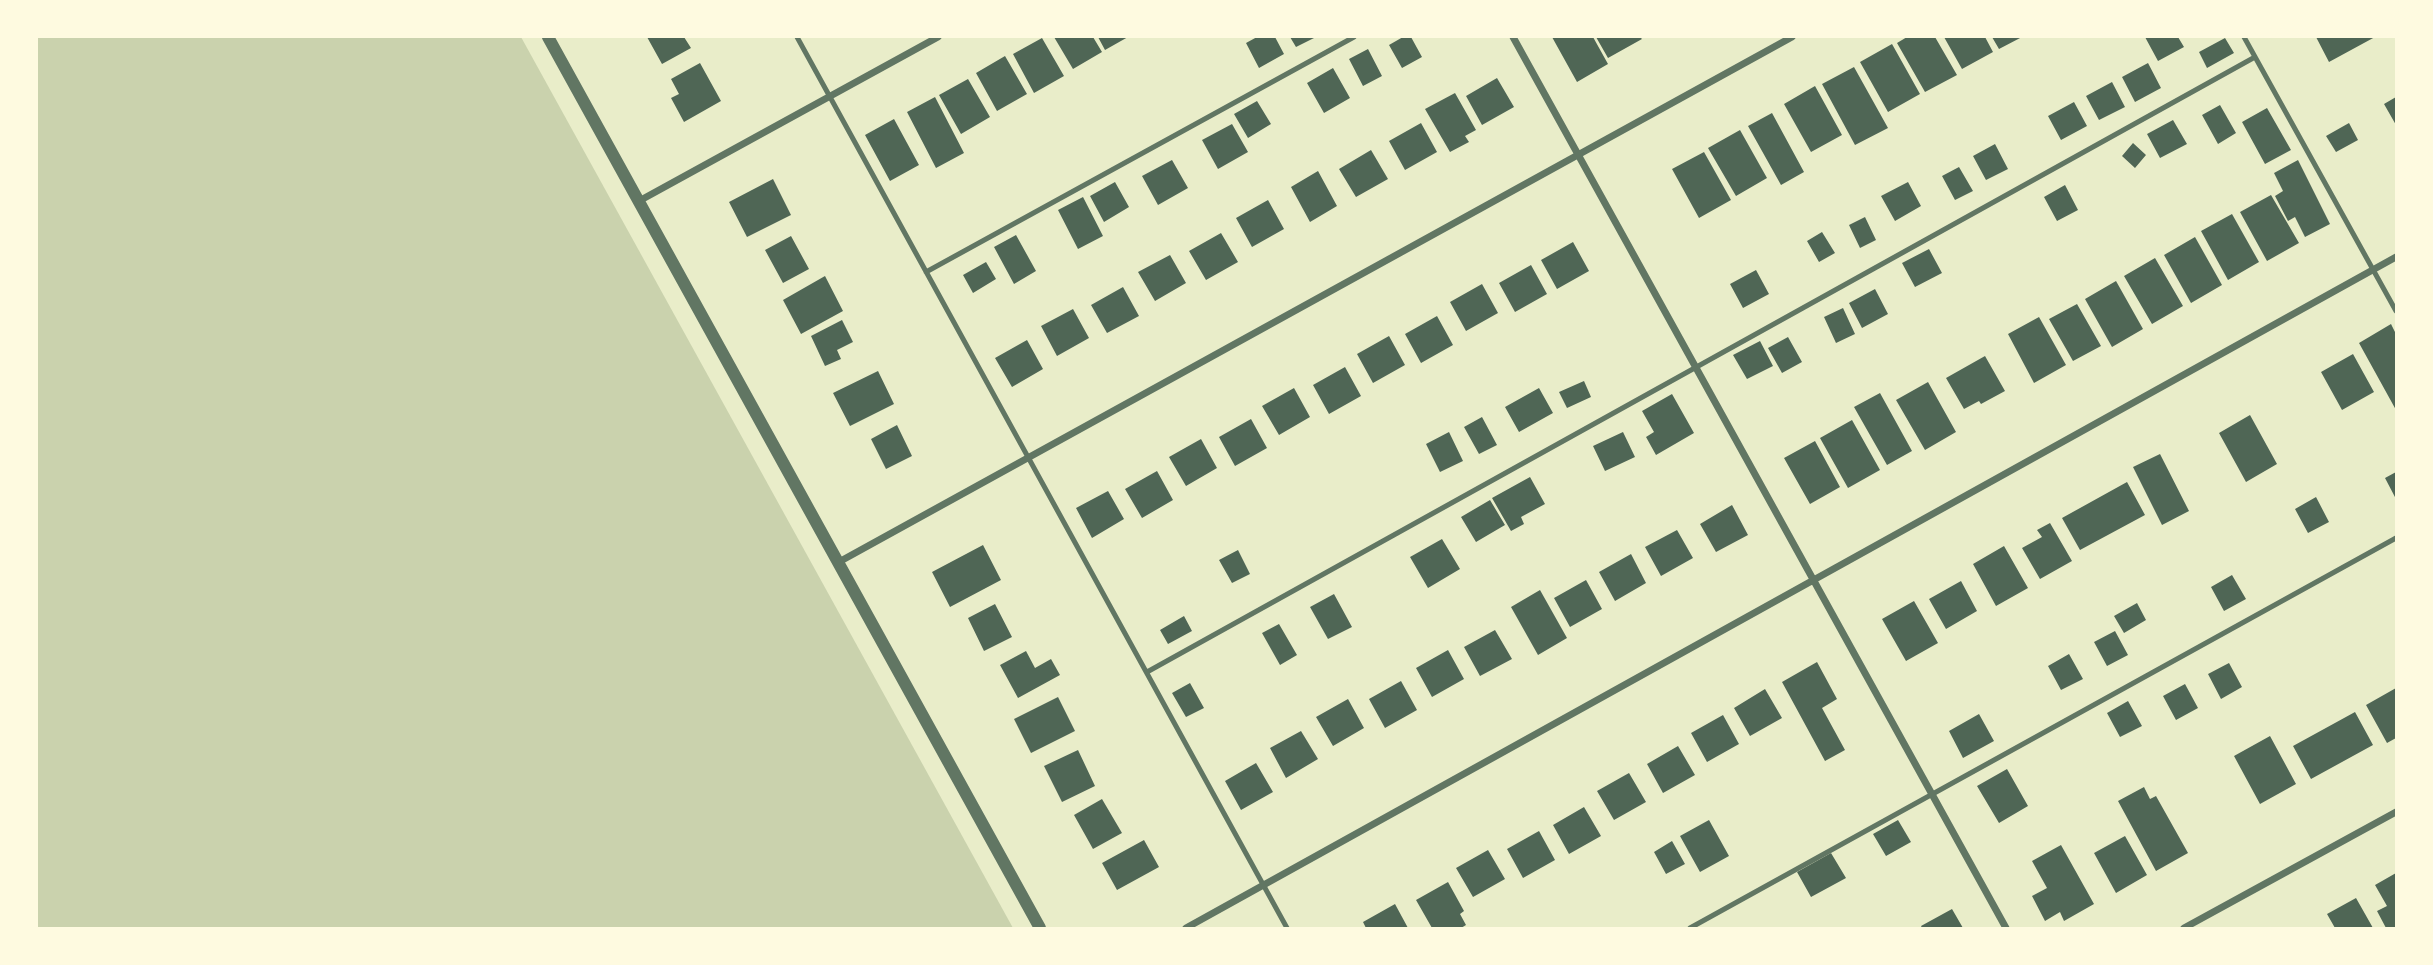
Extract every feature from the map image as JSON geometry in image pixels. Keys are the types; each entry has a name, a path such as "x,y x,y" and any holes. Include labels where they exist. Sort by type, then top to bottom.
{"street":[{"path":"548,37 1040,928"},
{"path":"639,201 938,37"},
{"path":"1513,37 2006,928"},
{"path":"837,563 1792,37"},
{"path":"1186,928 2396,257"},
{"path":"2184,928 2396,811"}],"lane":[{"path":"797,37 1287,928"},
{"path":"926,272 1354,37"},
{"path":"2244,37 2396,311"},
{"path":"1147,673 2255,57"},
{"path":"1690,928 2396,538"}],"green space":[{"path":"37,37 521,37 1013,928 37,928"}],"building":[{"path":"647,37 684,37 691,48 662,64"},
{"path":"1054,37 1093,37 1102,52 1073,69"},
{"path":"1098,37 1128,37 1105,50"},
{"path":"1257,37 1275,37 1284,54 1259,68 1246,43"},
{"path":"1290,37 1316,37 1296,47"},
{"path":"1403,37 1411,37 1422,57 1402,68 1389,45"},
{"path":"1552,37 1593,37 1608,64 1577,82"},
{"path":"1596,37 1640,37 1642,39 1608,58"},
{"path":"1907,37 1935,37 1957,75 1925,92 1897,43"},
{"path":"1944,37 1985,37 1993,52 1962,69"},
{"path":"1992,37 2022,37 1999,49"},
{"path":"2145,37 2178,37 2184,47 2158,61"},
{"path":"2316,37 2375,37 2329,62"},
{"path":"1042,38 1064,76 1034,93 1013,54"},
{"path":"2225,38 2234,53 2207,68 2199,52"},
{"path":"1892,44 1920,94 1888,112 1860,62"},
{"path":"1368,49 1382,76 1363,86 1349,59"},
{"path":"1005,56 1027,94 997,111 976,73"},
{"path":"700,63 721,101 684,122 671,98 679,94 671,79"},
{"path":"2148,63 2161,88 2135,102 2122,77"},
{"path":"1854,67 1888,128 1855,145 1822,84"},
{"path":"1333,68 1350,98 1324,113 1307,83"},
{"path":"1497,78 1514,107 1482,125 1466,96"},
{"path":"968,79 990,117 961,134 939,95"},
{"path":"2112,82 2125,107 2099,120 2086,96"},
{"path":"1815,86 1842,135 1811,152 1784,104"},
{"path":"1455,93 1476,130 1465,136 1469,142 1450,152 1425,109"},
{"path":"935,97 964,153 936,168 907,112"},
{"path":"2396,97 2396,125 2384,104"},
{"path":"1257,101 1271,124 1248,138 1234,114"},
{"path":"2074,102 2087,126 2061,140 2048,116"},
{"path":"2220,105 2236,133 2218,144 2202,115"},
{"path":"2267,108 2291,150 2265,164 2242,122"},
{"path":"1772,113 1804,172 1781,185 1748,126"},
{"path":"894,119 919,165 890,181 865,135"},
{"path":"2173,120 2187,144 2160,158 2147,134"},
{"path":"1421,123 1437,152 1405,170 1389,141"},
{"path":"2349,123 2358,140 2336,152 2326,136"},
{"path":"1232,124 1248,152 1218,169 1202,140"},
{"path":"1740,130 1767,178 1736,196 1708,148"},
{"path":"2133,143 2146,155 2135,168 2122,156"},
{"path":"1995,144 2008,169 1986,180 1973,156"},
{"path":"1371,150 1388,179 1356,197 1339,169"},
{"path":"1704,152 1731,200 1699,218 1672,169"},
{"path":"1172,160 1188,188 1158,205 1142,176"},
{"path":"2298,160 2330,224 2305,237 2295,217 2288,221 2275,196 2283,191 2274,173"},
{"path":"1959,167 1973,191 1955,200 1942,176"},
{"path":"1318,171 1337,206 1310,222 1291,187"},
{"path":"773,179 791,215 747,237 729,202"},
{"path":"1115,182 1129,207 1104,222 1090,196"},
{"path":"1908,182 1921,206 1895,221 1881,196"},
{"path":"2065,185 2078,210 2057,221 2044,197"},
{"path":"2271,195 2299,243 2267,261 2240,212"},
{"path":"1083,197 1103,236 1078,249 1058,210"},
{"path":"1268,200 1284,229 1252,247 1236,218"},
{"path":"2232,214 2259,262 2228,280 2201,231"},
{"path":"1865,217 1876,240 1860,248 1849,225"},
{"path":"1822,232 1835,253 1819,262 1807,241"},
{"path":"1221,233 1238,262 1206,280 1189,251"},
{"path":"1016,235 1036,271 1014,284 994,247"},
{"path":"791,236 809,269 783,283 765,250"},
{"path":"2195,237 2222,285 2191,303 2164,255"},
{"path":"1573,242 1589,271 1557,289 1541,260"},
{"path":"1929,249 1942,273 1915,287 1902,263"},
{"path":"1170,255 1186,283 1155,301 1138,272"},
{"path":"2155,258 2183,306 2152,324 2124,276"},
{"path":"986,262 996,279 973,293 963,275"},
{"path":"1531,265 1547,294 1515,312 1499,283"},
{"path":"1756,270 1769,294 1743,308 1730,284"},
{"path":"825,276 843,311 801,334 783,300"},
{"path":"2116,281 2143,329 2112,347 2085,299"},
{"path":"1482,284 1498,313 1466,331 1450,302"},
{"path":"1123,287 1139,316 1107,333 1091,305"},
{"path":"1875,289 1888,314 1862,328 1849,303"},
{"path":"2077,304 2101,346 2073,361 2049,319"},
{"path":"1843,308 1855,334 1836,343 1824,317"},
{"path":"1073,309 1089,338 1057,356 1041,326"},
{"path":"1437,316 1453,345 1421,363 1405,334"},
{"path":"2039,317 2066,365 2034,383 2008,334"},
{"path":"842,320 853,342 837,350 841,359 825,366 811,336"},
{"path":"2391,324 2396,334 2396,410 2359,343"},
{"path":"1389,336 1405,365 1373,383 1357,354"},
{"path":"1788,337 1802,362 1782,373 1768,348"},
{"path":"1027,340 1043,369 1012,387 995,358"},
{"path":"1760,341 1773,366 1747,379 1733,355"},
{"path":"2353,354 2374,392 2342,410 2321,372"},
{"path":"1985,356 2005,391 1981,404 1979,401 1964,409 1946,378"},
{"path":"1345,367 1361,396 1329,414 1313,385"},
{"path":"878,371 894,404 850,426 833,393"},
{"path":"1584,381 1591,397 1567,408 1559,392"},
{"path":"1928,382 1956,432 1925,450 1896,400"},
{"path":"1294,388 1310,417 1279,435 1262,406"},
{"path":"1539,388 1553,413 1519,432 1505,407"},
{"path":"1880,393 1912,451 1887,465 1854,407"},
{"path":"1672,394 1694,433 1656,455 1646,437 1654,432 1642,411"},
{"path":"2250,415 2277,464 2246,482 2219,433"},
{"path":"1482,417 1497,445 1479,454 1464,427"},
{"path":"1251,419 1267,448 1235,466 1219,437"},
{"path":"1852,420 1880,470 1848,488 1820,438"},
{"path":"897,425 912,456 886,469 871,439"},
{"path":"1449,432 1463,461 1440,472 1426,444"},
{"path":"1623,432 1635,457 1605,471 1593,446"},
{"path":"1201,439 1217,468 1186,486 1169,457"},
{"path":"1815,441 1840,487 1810,504 1784,458"},
{"path":"2160,454 2189,511 2162,525 2133,467"},
{"path":"1157,471 1173,500 1142,518 1125,489"},
{"path":"2396,472 2396,499 2385,478"},
{"path":"1530,477 1545,504 1521,517 1524,524 1511,531 1492,498"},
{"path":"2127,482 2145,515 2080,550 2062,518"},
{"path":"1108,491 1124,519 1092,538 1076,508"},
{"path":"2316,497 2329,522 2308,533 2295,509"},
{"path":"1490,500 1505,525 1476,542 1461,517"},
{"path":"1732,505 1748,535 1716,552 1700,524"},
{"path":"2050,523 2072,561 2040,579 2022,548 2042,537 2037,530"},
{"path":"1677,530 1693,558 1661,576 1645,547"},
{"path":"1442,539 1460,569 1428,588 1410,557"},
{"path":"983,545 1001,580 950,607 932,572"},
{"path":"2004,546 2028,588 1996,606 1973,564"},
{"path":"1238,550 1250,574 1232,583 1219,560"},
{"path":"1631,554 1646,583 1615,601 1599,572"},
{"path":"2232,575 2246,599 2224,611 2211,587"},
{"path":"1586,580 1602,609 1570,627 1554,598"},
{"path":"1961,581 1977,611 1946,629 1929,599"},
{"path":"1540,590 1567,638 1538,655 1511,607"},
{"path":"1334,594 1352,627 1328,639 1310,607"},
{"path":"1914,601 1938,643 1906,661 1882,619"},
{"path":"2137,603 2146,620 2124,633 2114,616"},
{"path":"995,604 1012,637 984,651 968,618"},
{"path":"1184,616 1192,631 1168,644 1160,630"},
{"path":"1279,624 1297,655 1280,665 1262,633"},
{"path":"1495,630 1512,659 1480,676 1464,647"},
{"path":"2115,631 2128,655 2107,666 2094,642"},
{"path":"1448,650 1464,679 1432,697 1416,668"},
{"path":"1026,651 1035,668 1051,659 1060,675 1018,698 1000,665"},
{"path":"2069,654 2083,679 2061,690 2048,666"},
{"path":"1817,662 1837,699 1822,708 1845,750 1825,761 1782,682"},
{"path":"2229,663 2242,687 2221,699 2208,674"},
{"path":"1401,681 1417,710 1385,728 1369,699"},
{"path":"1190,683 1204,708 1186,717 1172,693"},
{"path":"2185,684 2198,708 2176,720 2163,696"},
{"path":"2396,688 2396,738 2387,743 2366,705"},
{"path":"1765,689 1782,718 1750,736 1734,708"},
{"path":"1058,697 1075,731 1031,753 1014,719"},
{"path":"1348,699 1364,728 1333,746 1316,717"},
{"path":"2128,701 2142,726 2120,737 2107,713"},
{"path":"2355,712 2373,745 2311,779 2293,746"},
{"path":"1979,714 1994,741 1963,758 1949,731"},
{"path":"1723,715 1739,744 1707,762 1691,733"},
{"path":"1301,731 1318,759 1286,778 1270,748"},
{"path":"2270,736 2296,784 2260,804 2234,756"},
{"path":"1678,746 1695,775 1663,793 1647,764"},
{"path":"1078,750 1095,786 1062,802 1044,766"},
{"path":"1256,763 1273,792 1241,810 1225,781"},
{"path":"2007,769 2028,806 1999,823 1977,786"},
{"path":"1629,773 1646,802 1614,820 1597,791"},
{"path":"2144,787 2150,799 2156,796 2188,853 2156,871 2118,801"},
{"path":"1102,799 1122,833 1093,849 1074,815"},
{"path":"1584,807 1601,836 1569,854 1553,825"},
{"path":"1709,820 1729,856 1700,872 1680,836"},
{"path":"1898,820 1911,842 1886,856 1873,834"},
{"path":"1539,831 1555,860 1523,878 1507,849"},
{"path":"2125,836 2147,875 2116,893 2094,853"},
{"path":"1144,840 1159,867 1117,890 1102,863"},
{"path":"1672,841 1685,864 1666,874 1654,852"},
{"path":"2061,845 2094,904 2064,921 2060,912 2045,921 2032,896 2047,888 2032,861"},
{"path":"1488,850 1505,879 1473,897 1456,868"},
{"path":"1831,853 1846,878 1811,897 1797,872"},
{"path":"2396,873 2396,928 2386,928 2377,911 2387,906 2375,885"},
{"path":"1448,882 1464,911 1460,914 1466,925 1461,928 1432,928 1416,900"},
{"path":"2356,898 2373,928 2335,928 2327,914"},
{"path":"1395,904 1408,928 1366,928 1363,922"},
{"path":"1952,909 1963,928 1922,928 1921,926"}]}
